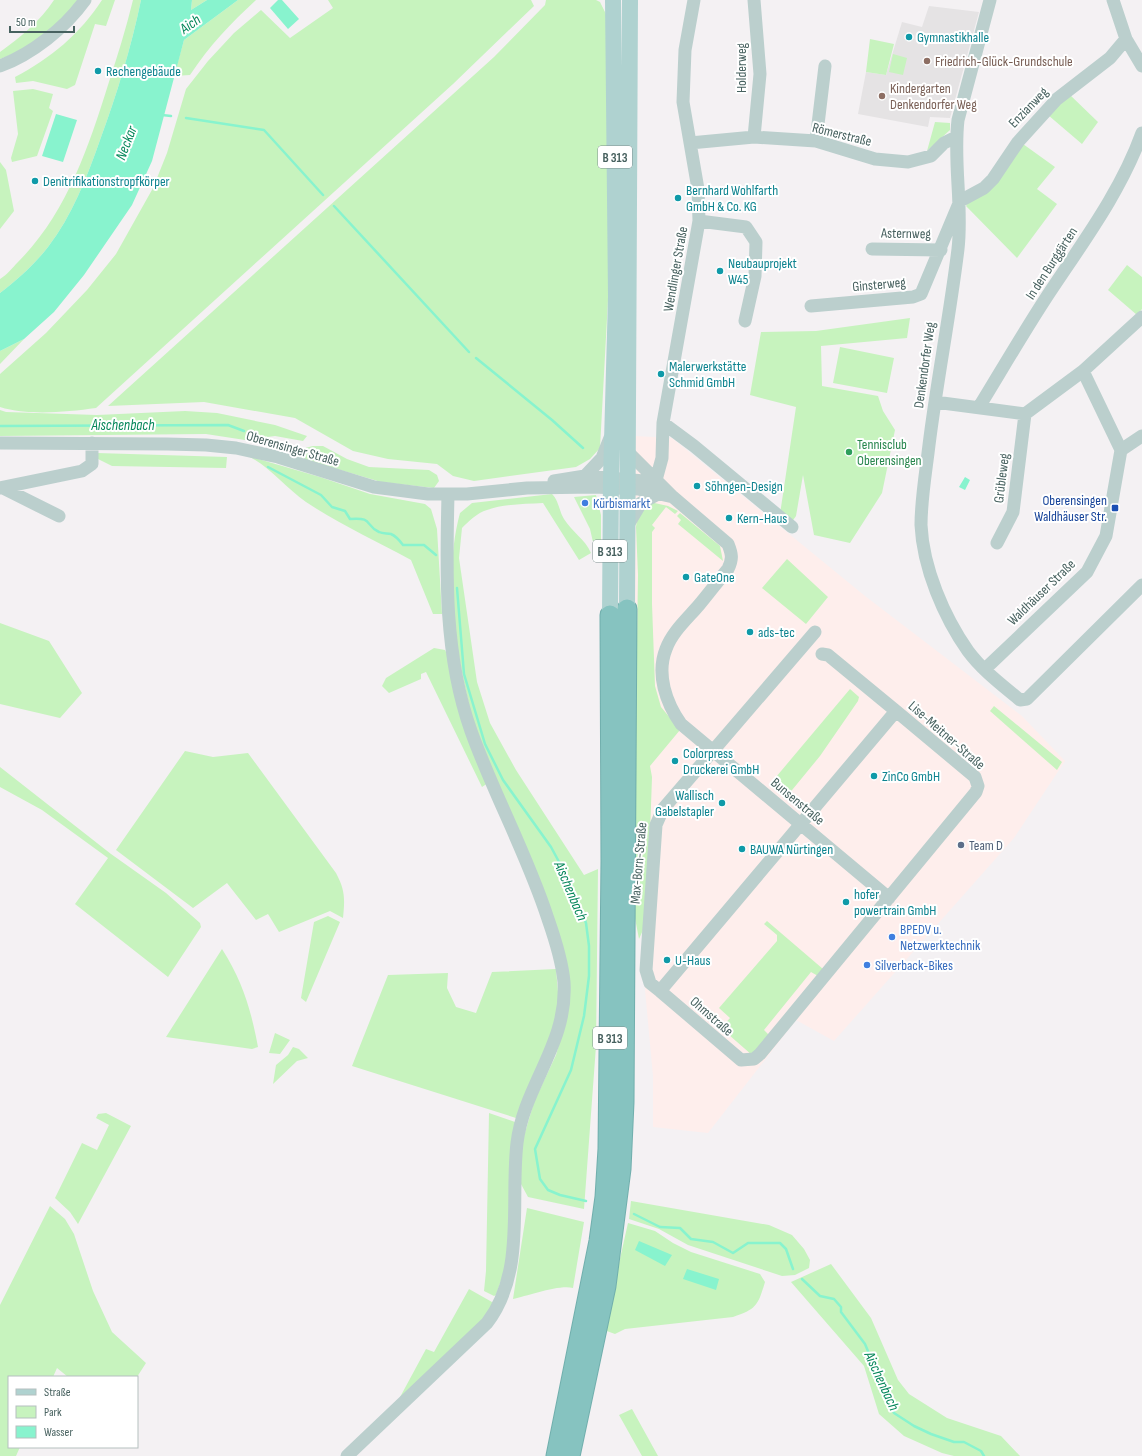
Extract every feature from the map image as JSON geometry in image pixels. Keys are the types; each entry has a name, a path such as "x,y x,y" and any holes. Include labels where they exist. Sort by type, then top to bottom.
{"highway":[{"name":"B 313","path":"556,1456 598,1248 605,1197 608,1149 611,869 618,612"},
{"name":"B 313","path":"570,1456 606,1286 621,1169 624,1102 618,612"}],"main road":[{"name":"B 313","path":"613,0 617,261 611,482 618,612"},
{"name":"B 313","path":"618,612 627,526 628,484 630,0"}],"street":[{"path":"0,66 18,59 50,35 77,11 85,0"},
{"path":"604,0 614,18"},
{"name":"Wendlinger Straße","path":"656,480 662,458 663,423 699,221 698,189 683,102 685,50 694,0"},
{"name":"Holderweg","path":"754,0 760,74 754,136"},
{"name":"Denkendorfer Weg","path":"990,0 958,120 956,137 960,201 958,249 935,402 924,488 921,526 928,562 938,597 949,621 969,652 985,669 1020,700 1027,699 1142,585"},
{"path":"1113,0 1126,39 1142,66"},
{"name":"Enzianweg","path":"960,201 984,188 993,179 1018,142 1057,99 1110,58 1126,39"},
{"path":"816,141 825,66"},
{"name":"In den Burggärten","path":"979,407 1045,300 1075,258 1125,175 1142,133"},
{"name":"Römerstraße","path":"690,143 754,136 816,141 875,159 908,162 931,156 944,143 956,137"},
{"name":"Ginsterweg","path":"811,306 913,297 921,294 926,286 960,201"},
{"path":"699,221 746,227 756,242 755,276 745,321"},
{"name":"Asternweg","path":"872,249 940,250"},
{"path":"935,402 1025,414 1083,371 1142,317"},
{"path":"1083,371 1121,450 1142,436"},
{"name":"Grübleweg","path":"997,543 1013,512 1025,414"},
{"path":"663,423 694,446 792,527"},
{"path":"585,476 602,458 612,430"},
{"name":"Oberensinger Straße","path":"0,443 198,445 236,448 278,457 374,487 399,492 448,495 611,482"},
{"path":"2,488 82,471 92,464 92,443"},
{"name":"Waldhäuser Straße","path":"985,669 1087,572 1106,536 1121,450"},
{"name":"Bunsenstraße","path":"627,451 673,497 722,538 728,544 732,552 732,560 728,569 671,639 666,648 663,661 663,683 666,698 672,712 681,724 889,898"},
{"name":"Oberensinger Straße","path":"527,488 585,476 611,482"},
{"path":"611,482 628,484 656,480"},
{"name":"Bunsenstraße","path":"628,484 658,494 673,497"},
{"path":"2,488 59,516"},
{"path":"627,526 641,503 658,494"},
{"path":"347,1456 487,1323 501,1302 512,1254 516,1198 517,1143 520,1122 525,1107 556,1038 563,1005 564,982 561,962 537,886 471,731 461,697 451,642 447,606 446,572 448,495"},
{"name":"Max-Born-Straße","path":"660,992 650,983 646,970 656,825 664,809 815,632"},
{"path":"822,654 833,658 896,711"},
{"name":"Lise-Meitner-Straße","path":"801,824 896,711 975,777 978,786 973,796 889,898"},
{"path":"660,992 801,824"},
{"name":"Ohmstraße","path":"660,992 741,1060 754,1059 889,898"}],"shaded area":[{"name":"Friedrich-Glück-Grundschule","path":"929,6 979,12 950,118 930,117 928,127 858,114 866,72 886,75 902,22 922,27"},
{"path":"635,436 672,438 865,596 1022,716 1065,761 1014,838 834,1041 796,1020 708,1133 653,1127 653,1076 644,979 635,733"}],"green space":[{"path":"54,0 81,0 63,18 34,42 23,49 0,59 0,52 30,28 49,8"},
{"path":"102,0 115,0 106,26 95,24 75,85 67,89 33,81 16,83 15,77 41,62 64,44 84,24"},
{"path":"133,0 141,0 128,53 106,123 78,196 57,235 48,247 26,272 0,293 0,279 5,276 35,243 50,223 74,180 100,109"},
{"path":"192,0 207,0 191,10"},
{"path":"238,0 256,0 221,35 190,75 174,76 184,40"},
{"path":"328,0 531,0 534,6 453,84 96,408 60,412 23,412 0,407 0,374 46,333 87,290 116,254 153,188 167,153 186,89 208,61 234,33 261,10 290,38 333,8"},
{"path":"546,0 596,0 600,2 607,16 612,271 608,300 600,448 590,459 576,467 474,481 453,476 437,464 388,459 353,451 295,418 204,402 108,406 494,57 545,5"},
{"path":"870,39 894,44 886,75 866,72"},
{"path":"893,54 907,58 903,75 889,72"},
{"path":"33,89 53,94 49,108 53,111 37,156 12,162 11,158 18,134 13,91"},
{"path":"1069,94 1098,122 1082,144 1048,115"},
{"path":"935,122 950,123 950,130 927,151"},
{"path":"1023,144 1055,167 1037,189 1057,204 1017,258 966,206 972,197"},
{"path":"0,162 6,170 14,211 0,229"},
{"path":"1127,265 1142,277 1142,309 1137,315 1108,290"},
{"path":"910,318 907,338 821,346 822,386 878,396 883,411 895,430 882,493 850,543 814,535 803,475 796,516 791,523 780,514 796,407 750,395 761,332 816,331"},
{"path":"24,339 0,364 0,351"},
{"path":"840,347 894,358 887,393 833,383"},
{"path":"0,410 6,412 97,415 185,411 217,413 275,425 307,436 303,441 275,436 245,440 206,434 0,436"},
{"path":"313,446 323,446 347,459 369,467 429,470 437,475 439,481 434,488 381,482 293,456 297,450"},
{"path":"97,453 227,457 226,468 112,466 98,459"},
{"path":"248,456 320,477 370,494 425,504 431,509 437,529 442,614 433,614 411,560 344,525 306,502 264,466"},
{"path":"552,494 564,519 591,553 579,560 543,503 500,507 483,511 462,528 459,558 477,682 490,723 516,770 584,875 598,869 596,1046 584,1209 528,1197 521,1184 521,1146 534,1102 556,1055 568,1013 568,985 474,724 457,646 452,592 452,565 460,513 472,503"},
{"path":"596,495 601,515 601,554 596,555 590,529 574,497"},
{"path":"650,502 668,506 678,511 675,514 666,507 652,525 655,528 652,532 652,604 655,686 661,707 680,730 650,766 652,777 647,921 639,939 633,908 638,575 636,527 637,519"},
{"path":"680,513 720,546 723,561 678,524 681,520 677,516"},
{"path":"787,559 828,597 806,624 762,588"},
{"path":"0,623 49,641 82,693 60,718 0,704"},
{"path":"434,648 445,650 448,656 488,783 482,787 426,672 421,674 421,679 389,693 382,686 386,678"},
{"path":"850,689 859,697 858,701 820,756 788,795 771,783"},
{"path":"994,706 1062,762 1057,770 990,711"},
{"path":"185,751 213,757 248,753 336,873 344,894 343,918 330,911 279,932 268,914 256,920 227,883 193,908 116,850"},
{"path":"0,767 111,854 166,893 200,923 201,927 168,977 75,904 108,858 42,810 0,787"},
{"path":"328,916 340,922 306,1002 301,998 314,922"},
{"path":"767,921 823,969 818,976 811,972 764,1030 769,1035 752,1055 721,1028 730,1018 719,1008 777,941 777,935 764,924"},
{"path":"222,949 236,973 249,1008 258,1047 252,1049 166,1037"},
{"path":"556,969 559,1003 555,1026 516,1118 352,1066 388,975 448,973 447,988 456,1007 476,1013 492,972"},
{"path":"275,1033 290,1040 280,1054 269,1053"},
{"path":"293,1047 299,1049 308,1058 297,1061 273,1084 276,1065 288,1055"},
{"path":"106,1113 131,1126 78,1224 70,1212 55,1198 82,1143 97,1150 109,1125 96,1118 98,1114"},
{"path":"489,1113 515,1122 510,1225 506,1266 496,1295 494,1296 484,1291 486,1271"},
{"path":"631,1201 769,1225 792,1235 804,1249 810,1260 809,1268 795,1275 782,1276 688,1245 659,1229 629,1219"},
{"path":"50,1206 65,1219 74,1234 93,1291 112,1332 146,1363 138,1376 67,1376 57,1368 53,1376 8,1376 8,1448 20,1448 16,1456 0,1456 0,1305"},
{"path":"527,1208 584,1222 573,1288 567,1287 552,1289 513,1299"},
{"path":"628,1223 655,1231 673,1243 691,1252 760,1274 765,1282 758,1301 752,1308 733,1317 625,1329 615,1334 604,1330"},
{"path":"831,1264 871,1318 898,1380 909,1394 947,1418 1001,1436 1020,1456 954,1456 942,1453 904,1436 879,1414 864,1366 791,1282"},
{"path":"469,1289 492,1302 494,1307 481,1324 399,1399 426,1349 434,1352"},
{"path":"632,1409 658,1456 642,1456 619,1415"}],"water":[{"path":"141,0 192,0 191,10 207,0 238,0 184,40 152,161 132,205 84,275 54,312 24,339 0,351 0,293 26,272 37,260 57,235 72,209 95,154 118,88 133,36"},
{"path":"278,0 282,0 299,19 288,29 270,8"},
{"path":"56,114 77,120 63,162 42,156"},
{"path":"965,477 970,480 965,490 959,487"},
{"path":"639,1241 672,1255 665,1266 635,1250"},
{"path":"687,1269 719,1279 716,1290 683,1279"}],"waterway":[{"path":"162,115 171,116"},
{"path":"186,118 264,130 323,195"},
{"path":"334,206 469,352"},
{"path":"476,358 552,420 583,448"},
{"name":"Aischenbach","path":"0,426 228,425 244,431"},
{"name":"Aischenbach","path":"268,467 321,495 332,507 345,511 350,519 366,520 374,529 379,532 395,536 403,545 424,545 436,555"},
{"name":"Aischenbach","path":"457,588 464,674 485,744 503,780 551,847 572,886 586,923 589,946 589,976 584,1016 571,1070 535,1149 540,1179 548,1190 560,1195 586,1201"},
{"name":"Aischenbach","path":"634,1214 660,1227 680,1228 691,1239 713,1242 733,1253 748,1243 780,1243 786,1249 793,1269"},
{"name":"Aischenbach","path":"802,1279 820,1296 834,1299 841,1307 841,1312 865,1344 894,1413 914,1426 931,1434 954,1442 964,1442 981,1451 984,1456"}],"place":[{"name":"Gymnastikhalle","path":"909,37"},
{"name":"Friedrich-Glück-Grundschule","path":"927,61"},
{"name":"Rechengebäude","path":"98,71"},
{"name":"Kindergarten Denkendorfer Weg","path":"882,96"},
{"name":"Denitrifikationstropfkörper","path":"35,181"},
{"name":"Bernhard Wohlfarth GmbH & Co. KG","path":"678,198"},
{"name":"Neubauprojekt W45","path":"720,271"},
{"name":"Malerwerkstätte Schmid GmbH","path":"661,374"},
{"name":"Tennisclub Oberensingen","path":"849,452"},
{"name":"Söhngen-Design","path":"697,486"},
{"name":"Kürbismarkt","path":"585,503"},
{"name":"Oberensingen Waldhäuser Str.","path":"1115,508"},
{"name":"Kern-Haus","path":"729,518"},
{"name":"GateOne","path":"686,577"},
{"name":"ads-tec","path":"750,632"},
{"name":"Colorpress Druckerei GmbH","path":"675,761"},
{"name":"ZinCo GmbH","path":"874,776"},
{"name":"Wallisch Gabelstapler","path":"722,803"},
{"name":"Team D","path":"961,845"},
{"name":"BAUWA Nürtingen","path":"742,849"},
{"name":"hofer powertrain GmbH","path":"846,902"},
{"name":"BPEDV u. Netzwerktechnik","path":"892,937"},
{"name":"U-Haus","path":"667,960"},
{"name":"Silverback-Bikes","path":"867,965"}],"water label":[{"name":"Aich","path":"190,24"},
{"name":"Neckar","path":"126,143"}]}
